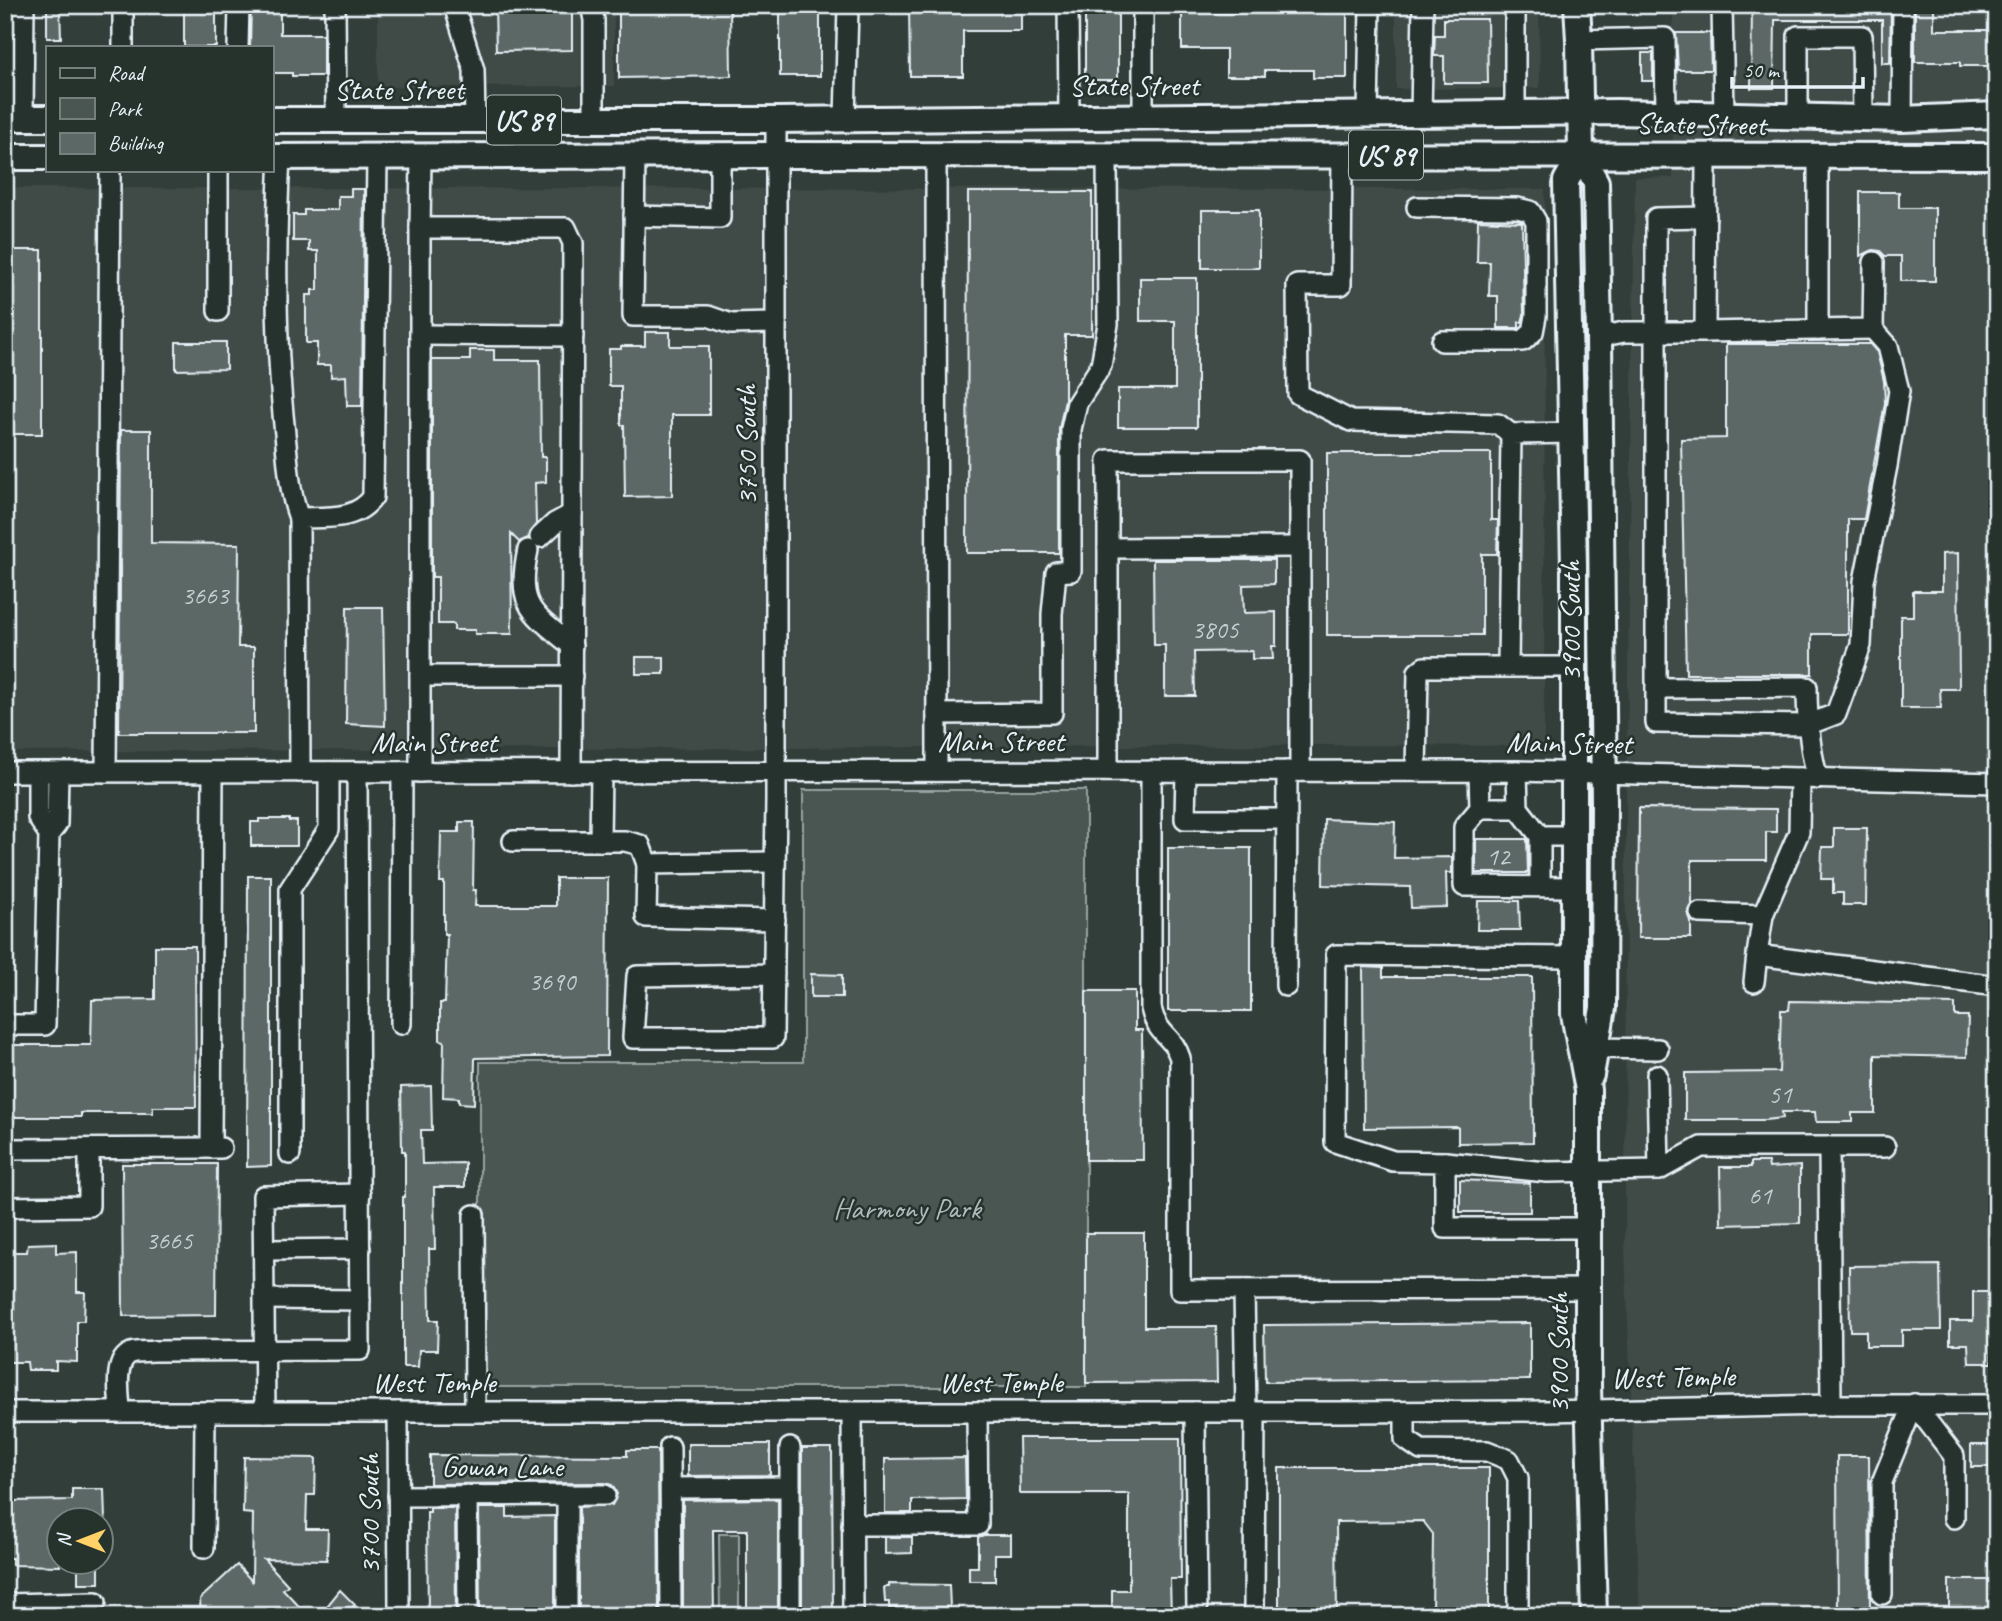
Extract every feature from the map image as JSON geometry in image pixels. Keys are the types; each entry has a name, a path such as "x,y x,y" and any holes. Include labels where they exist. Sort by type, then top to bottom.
{"main road":[{"name":"3900 South","path":"1577,5 1581,155 1596,182 1600,337 1603,1008 1588,1090"},
{"name":"State Street","path":"273,120 776,120 1580,113 1902,119 1997,115"},
{"name":"3900 South","path":"1581,155 1566,181 1575,667 1574,1014 1588,1090 1589,1408 1594,1616"},
{"name":"State Street","path":"276,157 1997,156"},
{"path":"5,157 46,157"}],"street":[{"path":"24,5 25,118"},
{"path":"123,5 123,46"},
{"path":"238,46 239,5"},
{"path":"335,5 336,120"},
{"path":"454,5 474,70 475,120"},
{"path":"591,5 594,20 594,120"},
{"path":"1068,5 1069,116"},
{"path":"1143,5 1143,116"},
{"path":"1368,115 1370,5"},
{"path":"1421,115 1423,5"},
{"path":"1515,5 1515,114"},
{"path":"1721,5 1724,115"},
{"path":"1902,119 1903,5"},
{"path":"845,119 848,6"},
{"path":"1798,117 1798,36 1862,36 1863,118"},
{"path":"1580,40 1665,38 1666,114"},
{"name":"3750 South","path":"774,974 637,976 633,1038 774,1038 776,120"},
{"path":"635,155 633,316 708,316 732,324 776,323"},
{"path":"634,216 720,218 720,155"},
{"path":"1342,155 1341,285 1297,285 1298,394 1351,421 1498,424 1511,434 1572,433"},
{"path":"936,156 937,771"},
{"path":"937,714 1052,713 1052,614 1056,572 1071,571 1071,429 1077,402 1101,366 1108,324 1107,156"},
{"path":"1705,332 1706,156"},
{"path":"276,157 278,368 289,471 294,506 299,519 300,772"},
{"path":"299,519 347,516 364,509 373,497 377,157"},
{"path":"401,1024 411,772 420,676 421,157"},
{"path":"1818,157 1818,330"},
{"path":"106,772 110,172"},
{"path":"218,172 218,311"},
{"path":"1417,207 1517,208 1530,211 1536,221 1536,316 1532,332 1522,341 1442,341"},
{"path":"1706,217 1656,218 1656,723 1807,725 1836,714 1861,645 1864,582 1899,391 1888,346 1873,329 1874,262"},
{"path":"420,228 566,228 573,243 571,772"},
{"path":"1600,337 1624,332 1873,329"},
{"path":"420,335 573,336"},
{"path":"1508,667 1511,434"},
{"path":"1108,771 1108,460 1300,460 1293,771 1287,819 1286,986"},
{"path":"572,514 555,523 534,544 525,563 526,603 533,613 572,646"},
{"path":"1108,548 1300,547"},
{"path":"1416,771 1418,672 1424,667 1575,667"},
{"path":"420,676 572,676"},
{"path":"1656,688 1808,687 1807,725 1811,754 1809,778 1799,832 1763,915 1754,982"},
{"path":"1151,771 1151,1008 1161,1034 1176,1045 1180,1058 1180,1290 1589,1289"},
{"path":"1186,771 1185,819 1287,819"},
{"path":"1479,771 1480,808 1464,827 1464,886 1573,887"},
{"path":"1517,771 1518,808 1540,836 1540,886"},
{"name":"Main Street","path":"5,772 1517,771 1997,783"},
{"path":"5,1025 45,1025 49,834 38,818 38,772"},
{"path":"49,834 57,824 58,772"},
{"path":"5,1149 216,1148 213,772"},
{"path":"290,1154 290,889 329,829 329,772"},
{"path":"120,1412 119,1375 122,1360 131,1353 360,1350 357,772"},
{"path":"600,841 601,772"},
{"path":"1480,808 1518,808"},
{"path":"1540,836 1573,836"},
{"path":"513,841 625,841 640,845 647,864 646,917 775,920"},
{"path":"647,864 775,862"},
{"path":"1700,913 1763,915"},
{"path":"1574,957 1336,955 1335,1142 1393,1161 1445,1162 1547,1172 1659,1171 1701,1147 1885,1147"},
{"path":"1757,955 1997,986"},
{"path":"1596,1048 1658,1049"},
{"path":"1657,1075 1659,1171"},
{"path":"1829,1147 1831,1405"},
{"path":"5,1207 89,1206 89,1149"},
{"path":"1445,1162 1445,1228 1589,1228"},
{"path":"265,1412 263,1196 360,1194"},
{"path":"474,1215 475,1412"},
{"path":"264,1250 360,1249"},
{"path":"1244,1290 1250,1412 1254,1616"},
{"path":"265,1299 360,1300"},
{"path":"1914,1404 1954,1456 1954,1518"},
{"path":"1882,1594 1882,1482 1914,1404"},
{"name":"West Temple","path":"5,1412 1405,1412 1997,1405"},
{"path":"204,1548 205,1412"},
{"name":"3700 South","path":"398,1412 399,1616"},
{"path":"852,1412 853,1616"},
{"path":"852,1525 978,1525 977,1412"},
{"path":"1195,1412 1197,1616"},
{"path":"1405,1412 1405,1439 1421,1450 1487,1451 1509,1460 1518,1478 1518,1616"},
{"path":"670,1447 671,1616"},
{"path":"790,1448 790,1616"},
{"path":"671,1488 790,1487"},
{"path":"566,1495 567,1616"},
{"name":"Gowan Lane","path":"398,1496 605,1495"},
{"path":"467,1496 468,1616"},
{"path":"5,1604 96,1602"}],"shaded area":[{"path":"378,5 614,5 614,86 378,87"},
{"path":"1396,5 1539,5 1540,88 1396,89"},
{"path":"1673,5 1997,5 1997,1616 1640,1616 1625,1248 1626,815 1635,177 1673,178"},
{"path":"5,188 1545,189 1544,746 5,752"}],"green space":[{"name":"Harmony Park","path":"803,790 1086,790 1086,1387 480,1387 480,1062 803,1062"},
{"path":"719,1534 739,1534 739,1616 720,1616"}],"building":[{"path":"47,5 60,5 61,38 47,38"},
{"path":"251,5 280,5 280,34 323,34 323,76 273,73 273,46 250,46"},
{"path":"495,5 572,5 572,50 496,51"},
{"path":"619,5 730,5 731,76 619,78"},
{"path":"780,5 820,5 820,76 780,76"},
{"path":"909,5 1021,9 1021,31 963,31 963,76 910,76"},
{"path":"1085,5 1118,5 1118,80 1085,80"},
{"path":"1314,5 1347,5 1347,78 1313,78 1313,70 1265,70 1265,76 1226,76 1226,49 1182,49 1182,7 1210,7 1210,13 1265,13 1265,8 1314,8"},
{"path":"1752,5 1891,5 1890,63 1882,63 1882,20 1775,20 1774,88 1751,88"},
{"path":"1915,5 1934,5 1934,30 1997,30 1997,66 1960,66 1960,62 1915,62"},
{"path":"184,8 216,8 216,46 184,46"},
{"path":"1444,19 1487,19 1488,83 1444,83 1444,56 1434,56 1435,35 1444,35"},
{"path":"1676,33 1710,33 1711,70 1678,70"},
{"path":"1642,53 1653,53 1653,81 1642,81"},
{"path":"351,189 364,189 362,406 347,406 346,376 331,377 331,365 317,365 317,343 306,343 306,295 312,295 312,290 318,290 318,251 309,251 309,241 293,241 293,215 304,215 304,210 338,210 338,196 351,196"},
{"path":"968,192 1092,192 1092,335 1065,335 1065,400 1059,429 1059,553 967,553"},
{"path":"1860,192 1899,192 1899,208 1935,208 1935,281 1901,281 1901,256 1885,256 1880,251 1873,250 1860,256"},
{"path":"1202,210 1259,210 1259,268 1202,268"},
{"path":"1478,220 1522,222 1524,315 1522,322 1519,322 1519,328 1498,328 1498,296 1489,296 1490,262 1477,262"},
{"path":"5,250 42,250 42,434 5,434"},
{"path":"1140,278 1197,278 1197,427 1118,427 1118,389 1175,389 1175,321 1140,321"},
{"path":"645,332 670,332 670,346 709,346 709,415 672,415 672,496 625,497 621,386 609,386 609,349 645,346"},
{"path":"176,342 226,342 226,369 176,370"},
{"path":"1726,344 1870,344 1877,352 1884,381 1885,403 1864,519 1848,519 1848,634 1812,634 1812,674 1686,674 1681,439 1726,438"},
{"path":"470,350 494,350 494,360 540,360 541,457 546,457 546,482 535,483 536,524 528,538 519,542 511,534 512,634 475,634 475,630 454,630 454,624 438,624 438,577 432,577 432,360 470,360"},
{"path":"121,430 151,430 151,543 239,544 238,647 254,647 254,733 119,733"},
{"path":"1327,453 1491,453 1491,520 1498,520 1497,554 1482,554 1482,635 1327,635"},
{"path":"1958,553 1959,689 1940,689 1941,708 1901,708 1901,616 1913,616 1913,591 1942,591 1942,554"},
{"path":"1153,560 1274,560 1274,584 1243,585 1244,613 1276,612 1276,646 1272,646 1273,659 1252,659 1252,651 1194,652 1195,696 1165,696 1165,645 1154,645"},
{"path":"347,607 383,607 385,726 346,724"},
{"path":"636,657 664,657 664,674 636,674"},
{"path":"1639,808 1776,809 1776,832 1766,832 1766,860 1692,860 1692,905 1688,913 1691,938 1638,938"},
{"path":"259,819 297,821 297,846 251,846 251,822 259,822"},
{"path":"1324,819 1395,822 1394,858 1452,857 1452,873 1446,873 1447,907 1411,908 1410,887 1323,885"},
{"path":"459,822 474,822 475,906 556,906 556,878 608,878 607,1056 475,1058 474,1104 459,1103 459,1098 443,1097 444,1041 440,1040 440,1003 445,1003 447,934 444,934 444,882 440,882 441,832 459,832"},
{"path":"1834,828 1867,828 1866,905 1843,905 1843,893 1833,893 1833,879 1821,879 1822,847 1834,847"},
{"path":"1476,839 1527,839 1528,873 1476,873"},
{"path":"1168,848 1251,848 1251,1011 1168,1011"},
{"path":"248,876 271,876 271,1166 247,1167"},
{"path":"1478,901 1519,901 1520,930 1477,930"},
{"path":"155,946 195,946 196,1107 153,1107 153,1113 81,1113 81,1117 5,1117 5,1045 91,1045 92,1000 155,999"},
{"path":"1363,967 1383,968 1383,977 1532,977 1533,1142 1458,1143 1458,1127 1364,1128"},
{"path":"811,974 842,975 842,997 811,997"},
{"path":"1086,991 1135,991 1135,1030 1142,1030 1143,1160 1086,1160"},
{"path":"1790,1001 1955,1004 1955,1016 1968,1016 1967,1057 1875,1055 1875,1113 1852,1113 1852,1122 1816,1122 1815,1112 1782,1112 1783,1118 1765,1120 1685,1120 1685,1073 1779,1072 1781,1010 1789,1010"},
{"path":"431,1086 432,1130 421,1130 422,1164 465,1163 465,1187 434,1187 435,1249 429,1249 430,1320 438,1320 437,1350 419,1350 418,1367 403,1367 405,1151 402,1151 401,1087"},
{"path":"1751,1162 1768,1162 1769,1168 1800,1166 1800,1223 1721,1225 1720,1167 1751,1167"},
{"path":"122,1164 217,1164 216,1315 123,1316"},
{"path":"1460,1180 1530,1183 1530,1212 1460,1212"},
{"path":"1086,1233 1144,1233 1144,1327 1216,1327 1217,1382 1086,1383"},
{"path":"56,1243 56,1253 77,1252 77,1292 85,1292 84,1321 77,1321 77,1362 56,1361 56,1370 28,1370 27,1362 7,1362 7,1252 27,1252 28,1244"},
{"path":"1940,1265 1941,1330 1902,1330 1902,1346 1866,1346 1866,1331 1850,1331 1849,1266"},
{"path":"1973,1292 1991,1292 1992,1363 1969,1363 1968,1344 1950,1344 1950,1321 1973,1321"},
{"path":"1530,1323 1530,1380 1265,1382 1264,1325"},
{"path":"1019,1438 1180,1438 1181,1579 1170,1579 1171,1616 1112,1616 1112,1590 1129,1590 1129,1494 1020,1494"},
{"path":"688,1444 770,1444 770,1475 688,1476"},
{"path":"1971,1445 1997,1445 1997,1467 1971,1467"},
{"path":"802,1448 832,1448 833,1616 802,1616"},
{"path":"627,1450 658,1450 659,1616 579,1616 579,1507 612,1505 617,1494 612,1485 430,1484 430,1455 627,1456"},
{"path":"1837,1456 1869,1456 1870,1616 1838,1616"},
{"path":"244,1457 316,1458 315,1495 307,1495 306,1529 328,1529 327,1560 264,1559 288,1585 283,1589 308,1616 201,1616 200,1599 237,1565 252,1581 253,1514 243,1513"},
{"path":"965,1458 966,1499 912,1500 912,1513 885,1513 885,1459"},
{"path":"1279,1468 1489,1468 1489,1616 1432,1616 1433,1534 1423,1521 1336,1522 1337,1616 1279,1616"},
{"path":"72,1489 104,1489 105,1506 46,1506 46,1566 12,1565 12,1558 5,1558 5,1510 12,1510 13,1501 72,1500"},
{"path":"778,1499 778,1616 747,1616 747,1530 713,1530 714,1616 683,1616 683,1500"},
{"path":"430,1508 455,1508 456,1616 428,1616 427,1512 430,1512"},
{"path":"479,1508 507,1508 507,1517 555,1516 555,1616 480,1616"},
{"path":"1011,1535 1011,1554 995,1554 995,1581 969,1581 969,1567 978,1567 978,1537"},
{"path":"885,1537 912,1537 912,1553 885,1554"},
{"path":"78,1576 99,1576 99,1583 78,1583"},
{"path":"1949,1580 1997,1580 1997,1616 1962,1616 1962,1611 1949,1611"},
{"path":"889,1584 949,1585 950,1607 889,1608 889,1602 885,1602 884,1587 889,1587"},
{"path":"340,1590 355,1605 344,1616 319,1616"}]}
